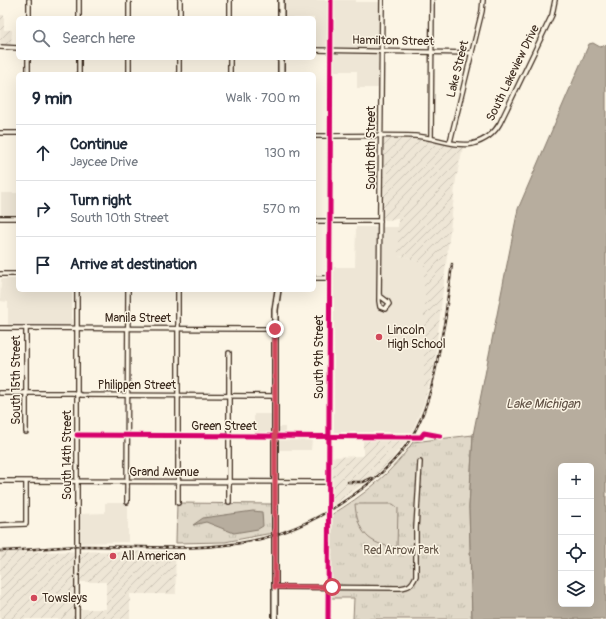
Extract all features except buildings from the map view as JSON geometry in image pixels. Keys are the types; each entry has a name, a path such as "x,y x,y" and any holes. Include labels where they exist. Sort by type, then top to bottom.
{"street":[{"path":"29,0 29,16"},
{"path":"79,0 79,16"},
{"path":"129,0 129,16"},
{"path":"180,0 180,16"},
{"path":"230,0 230,16"},
{"path":"281,0 281,16"},
{"name":"South 9th Street","path":"328,619 331,0"},
{"name":"South 8th Street","path":"380,296 382,0"},
{"path":"431,138 432,0"},
{"name":"Lake Street","path":"450,142 482,11 483,0"},
{"name":"South Lakeview Drive","path":"316,136 431,138 462,144 476,143 487,138 497,128 552,15 556,0"},
{"path":"0,47 16,48"},
{"name":"Hamilton Street","path":"316,50 472,52"},
{"path":"28,60 28,72"},
{"path":"79,60 79,72"},
{"path":"129,60 129,72"},
{"path":"179,60 179,72"},
{"path":"230,60 230,72"},
{"path":"281,60 281,72"},
{"path":"0,133 16,133"},
{"path":"0,218 16,218"},
{"path":"316,221 380,221"},
{"path":"0,274 16,274"},
{"path":"316,278 330,278"},
{"name":"South 14th Street","path":"77,292 77,619"},
{"path":"128,292 128,502"},
{"path":"178,292 178,502"},
{"path":"275,619 275,329 278,292"},
{"name":"Manila Street","path":"0,328 275,329"},
{"name":"South 15th Street","path":"26,328 26,432"},
{"path":"229,353 229,502"},
{"name":"Philippen Street","path":"0,392 275,396"},
{"name":"Green Street","path":"77,435 421,437 424,433 440,436"},
{"path":"275,587 408,587 413,582 416,565 416,528 420,462"},
{"name":"Grand Avenue","path":"0,482 329,482"},
{"path":"0,524 26,524 26,482"}],"shaded area":[{"path":"284,0 356,0 356,2 379,2 378,88 357,88 357,71 334,71 333,48 316,48 316,16 284,16"},
{"path":"0,15 4,15 4,30 12,30 11,45 0,45"},
{"path":"415,139 463,147 456,179 434,367 424,403 424,265 407,257 398,256 398,219 385,220 383,218 383,140"},
{"path":"1,193 16,193 16,217 1,216"},
{"name":"Lincoln High School","path":"356,227 398,227 398,256 407,257 424,264 424,403 412,432 334,432 334,267 355,267"},
{"path":"1,279 16,279 16,292 72,292 72,325 8,325 8,302 0,301"},
{"path":"254,414 272,414 271,434 254,434"},
{"path":"277,427 285,427 285,439 312,439 311,450 277,450"},
{"path":"363,439 408,439 382,470 331,507 331,457 363,456"},
{"path":"105,503 128,503 128,542 80,543 80,514 105,513"},
{"path":"175,551 176,594 130,594 130,619 0,619 0,552","holes":["80,582 106,582 106,609 80,609"]}],"green space":[{"name":"Red Arrow Park","path":"473,435 469,507 472,619 353,619 354,598 331,598 331,515 376,483 396,464 413,442"},
{"path":"177,503 272,504 272,533 225,542 176,543"},
{"path":"355,504 393,504 398,508 397,547 379,544 366,535 358,522"}],"water":[{"name":"Lake Michigan","path":"593,43 600,47 606,45 606,619 472,619 469,507 473,435 518,209 589,44"},
{"path":"253,511 262,512 263,526 258,529 234,533 206,522 193,525 203,518"}],"railway":[{"path":"445,319 452,264"},
{"path":"0,551 74,546 168,548 231,544 251,541 278,534 316,518 341,504 371,482 404,449 416,429 427,402 438,359 446,315"},
{"path":"348,482 363,482 372,478"}],"cycle path":[{"path":"328,619 331,0"},
{"path":"77,435 421,437 424,433 440,436"}],"place":[{"name":"Lincoln High School","path":"379,337"},
{"name":"All American","path":"113,556"},
{"name":"Towsleys","path":"34,598"}],"route":[{"path":"275,329 275,587 332,587"}]}
